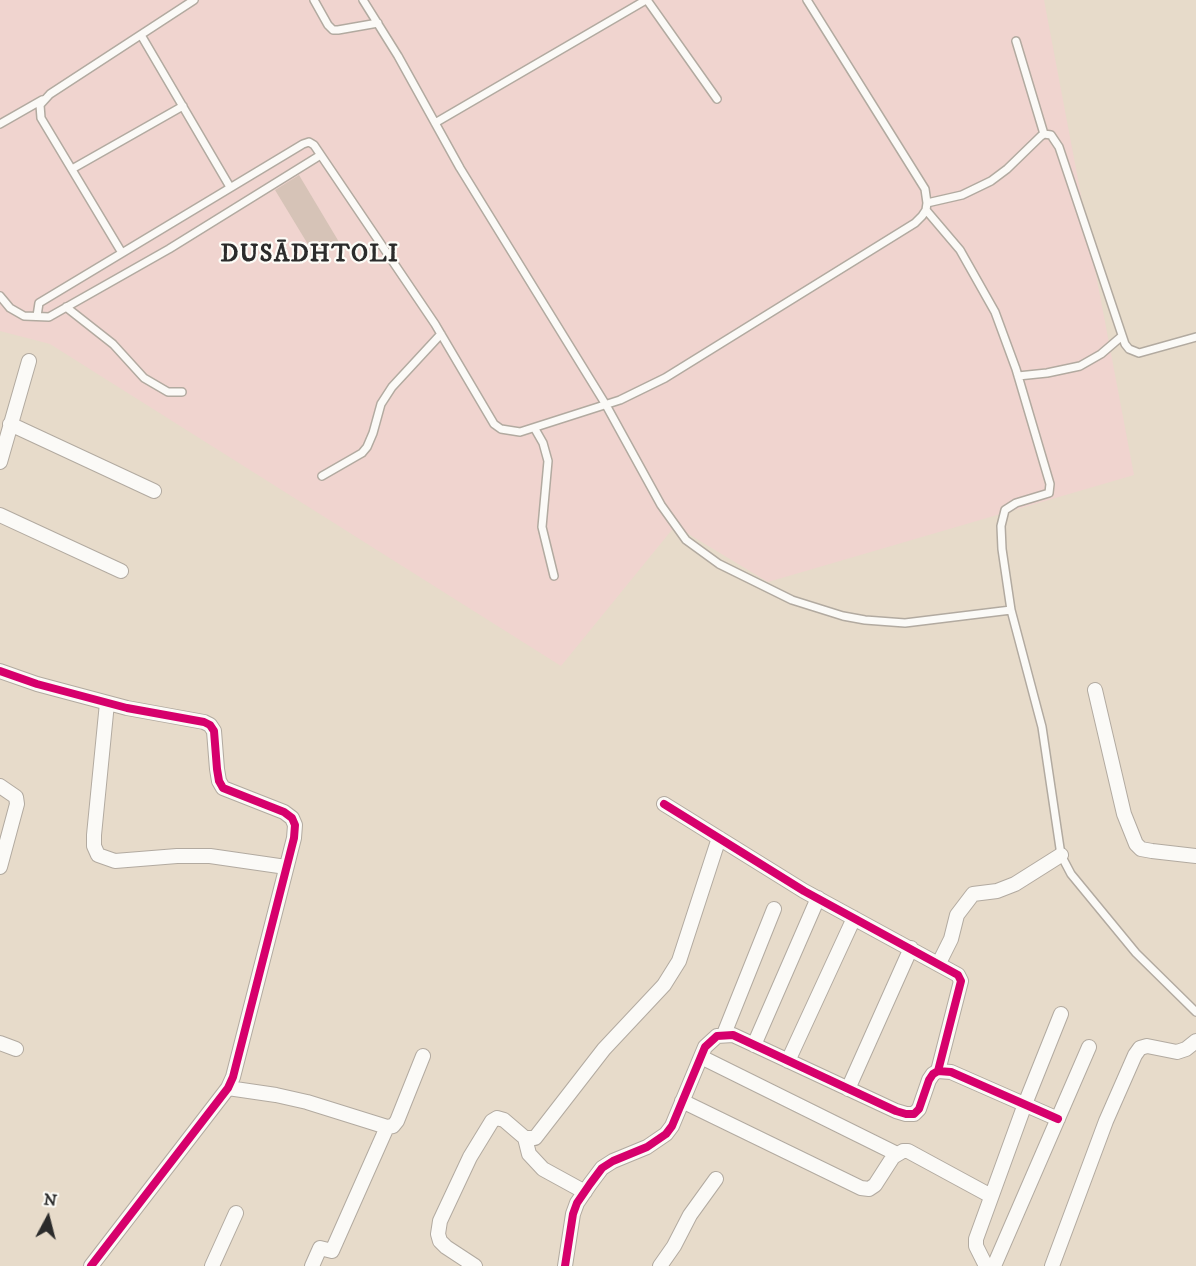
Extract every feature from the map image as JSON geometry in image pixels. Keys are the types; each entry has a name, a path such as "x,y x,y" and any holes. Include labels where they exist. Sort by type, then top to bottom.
{"street":[{"path":"0,462 29,361"},
{"path":"10,424 154,491"},
{"path":"0,515 122,571"},
{"path":"0,671 37,684 107,703 196,720 210,725 214,731 219,781 224,788 284,812 292,818 295,825 294,838 236,1067 228,1088 91,1266"},
{"path":"1095,690 1124,814 1136,844 1141,849 1196,856"},
{"path":"107,703 94,835 94,846 98,855 115,861 210,856 286,867"},
{"path":"0,786 16,797 17,804 1,863"},
{"path":"664,804 818,898 958,975 961,981 938,1071"},
{"path":"525,1138 535,1137 541,1131 604,1049 672,974 679,961 719,838"},
{"path":"939,963 951,939 957,915 973,894 997,891 1015,884 1061,855"},
{"path":"754,1045 818,898"},
{"path":"724,1034 774,909"},
{"path":"788,1061 854,918"},
{"path":"848,1089 911,948"},
{"path":"986,1266 976,1246 976,1239 1025,1104 1061,1014"},
{"path":"566,1266 573,1214 585,1191 607,1164 657,1142 666,1134 672,1126 705,1047 717,1036 733,1035 906,1114 914,1114 919,1108 929,1080 938,1071 951,1072 1058,1119"},
{"path":"1052,1266 1106,1121 1135,1055 1140,1048 1147,1046 1177,1052 1186,1049 1196,1041"},
{"path":"0,1043 16,1049"},
{"path":"994,1266 1089,1047"},
{"path":"228,1088 307,1102 387,1127 393,1126 397,1121 423,1056"},
{"path":"700,1057 897,1154"},
{"path":"682,1101 861,1188 869,1189 875,1185 893,1157 903,1151 908,1151 991,1196"},
{"path":"475,1266 440,1241 438,1234 440,1221 470,1157 492,1121 497,1118 504,1120 525,1138 529,1154 543,1169 585,1191"},
{"path":"312,1266 320,1248 332,1251 387,1127"},
{"path":"660,1266 674,1246 690,1215 716,1179"},
{"path":"212,1266 236,1213"}],"lane":[{"path":"0,124 43,99 194,0"},
{"path":"314,0 333,30 378,23"},
{"path":"363,0 460,168 606,405 661,505 686,540 719,564 792,600 818,609 865,620 905,623 1011,610"},
{"path":"435,123 646,0 717,99"},
{"path":"37,316 39,303 306,142 314,146 441,334 494,424 511,432 536,429 641,391 915,223 922,216 926,206 925,189 807,0"},
{"path":"141,35 230,188"},
{"path":"1016,41 1044,134"},
{"path":"43,99 40,105 41,118 122,253"},
{"path":"72,169 183,106"},
{"path":"926,206 962,195 992,181 1044,134"},
{"path":"1044,134 1054,137 1059,147 1122,336 1129,349 1139,353 1196,337"},
{"path":"0,296 15,311 24,316 49,317 169,249 319,156"},
{"path":"926,206 969,264 995,312 1018,376 1051,489 1047,494 1016,503 1003,513 1002,549 1011,610 1042,727 1061,855 1071,874 1136,953 1196,1012"},
{"path":"66,307 113,344 144,378 168,392 182,392"},
{"path":"322,476 362,453 373,433 381,404 392,387 441,334"},
{"path":"1018,376 1080,366 1101,354 1122,336"},
{"path":"536,429 548,462 543,527 554,576"}],"shaded area":[{"path":"0,0 1044,0 1134,475 768,582 675,526 561,666 50,344 0,331"}],"building":[{"path":"299,175 339,242 315,256 275,190"}],"cycle path":[{"path":"0,671 37,684 127,708 210,725 214,731 217,769 223,788 284,812 292,818 295,825 294,838 233,1077 228,1088 91,1266"},
{"path":"664,804 804,891 958,975 961,981 938,1071"},
{"path":"565,1266 573,1214 577,1203 602,1168 647,1147 666,1134 672,1126 705,1047 717,1036 733,1035 906,1114 914,1114 919,1109 929,1080 938,1071 951,1072 1058,1119"}],"district":[{"name":"DUSĀDHTOLI","path":"310,256"}]}
